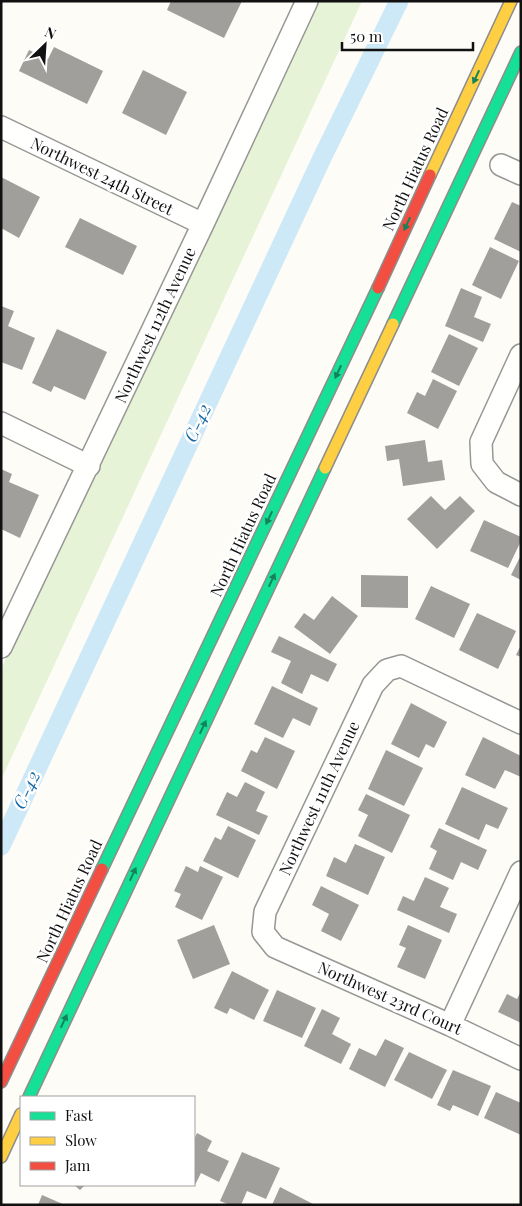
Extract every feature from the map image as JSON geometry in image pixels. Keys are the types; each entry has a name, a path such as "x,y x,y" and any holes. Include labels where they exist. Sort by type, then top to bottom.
{"main road":[{"name":"North Hiatus Road","path":"1,1082 25,1040 512,1"},
{"path":"29,1096 46,1050 521,52"},
{"path":"1,1157 20,1116"}],"street":[{"name":"Northwest 112th Avenue","path":"1,648 89,466 307,1"},
{"name":"Northwest 24th Street","path":"1,127 203,224"},
{"path":"501,165 521,174"},
{"path":"521,355 481,442 482,464 496,482 521,495"},
{"path":"1,424 89,466"},
{"name":"Northwest 111th Avenue","path":"263,932 265,912 372,685 387,670 401,666 521,723"},
{"path":"450,1025 521,872"},
{"name":"Northwest 23rd Court","path":"263,932 275,947 450,1025 521,1059"}],"green space":[{"path":"316,1 362,1 1,780 1,669"}],"building":[{"path":"171,1 242,1 224,38 167,10"},
{"path":"54,47 103,71 87,104 19,71 29,50 48,59"},
{"path":"143,70 187,92 166,135 122,113"},
{"path":"1,177 40,197 19,238 1,228"},
{"path":"512,202 521,206 521,252 494,239"},
{"path":"80,218 137,246 123,275 65,247"},
{"path":"490,247 519,261 501,299 472,285"},
{"path":"461,288 482,297 474,317 491,324 483,342 445,326"},
{"path":"1,306 14,311 8,326 35,338 22,370 1,362"},
{"path":"57,329 107,352 85,400 54,386 51,392 32,383"},
{"path":"449,334 478,348 459,386 431,372"},
{"path":"433,379 457,391 438,429 407,413 417,392 425,396"},
{"path":"425,440 428,462 442,460 445,480 403,486 399,459 387,461 385,446"},
{"path":"1,469 12,474 9,482 39,495 20,538 1,529"},
{"path":"431,496 445,510 460,496 475,511 437,549 407,519"},
{"path":"484,520 521,537 521,541 508,568 470,551"},
{"path":"521,555 521,580 511,575"},
{"path":"361,575 408,576 408,608 361,607"},
{"path":"431,586 470,604 454,638 415,619"},
{"path":"332,596 358,616 330,654 294,627 304,613 314,620"},
{"path":"477,613 516,631 498,669 459,650"},
{"path":"279,636 337,664 328,682 311,674 302,694 281,683 291,661 271,652"},
{"path":"521,645 521,657 516,655"},
{"path":"272,686 318,708 310,726 293,718 283,738 254,724"},
{"path":"411,703 447,722 434,748 426,744 419,758 391,744"},
{"path":"265,737 295,751 277,789 241,771 251,750 257,753"},
{"path":"483,737 521,756 521,777 505,770 495,789 465,775"},
{"path":"386,750 423,768 404,806 368,789"},
{"path":"245,782 265,792 256,811 268,816 259,835 216,815 227,792 237,797"},
{"path":"462,787 508,808 498,829 486,824 479,840 445,824"},
{"path":"366,794 410,815 392,853 358,836 368,815 358,810"},
{"path":"228,826 256,840 238,878 203,861 215,837 221,840"},
{"path":"439,828 487,850 478,870 461,862 453,880 429,869 437,851 430,847"},
{"path":"355,844 385,857 368,895 326,876 334,857 346,863"},
{"path":"186,866 198,872 200,866 223,877 202,920 175,907 181,894 174,891"},
{"path":"425,877 449,888 440,907 457,914 449,933 397,910 403,896 414,901"},
{"path":"321,886 359,905 341,941 321,931 329,914 312,905"},
{"path":"214,925 230,964 193,979 177,940"},
{"path":"408,925 442,940 425,979 397,967 406,948 399,945"},
{"path":"232,971 269,990 254,1020 230,1008 227,1014 214,1008"},
{"path":"277,990 316,1008 302,1038 263,1021"},
{"path":"521,991 521,1023 498,1012 507,994 517,999"},
{"path":"322,1009 340,1018 332,1034 351,1044 341,1064 304,1046"},
{"path":"385,1039 404,1048 385,1087 349,1069 359,1048 376,1056"},
{"path":"409,1052 447,1070 432,1099 394,1080"},
{"path":"453,1070 491,1086 478,1116 453,1105 450,1111 437,1105"},
{"path":"496,1092 521,1103 521,1135 484,1118"},
{"path":"197,1133 212,1141 207,1151 229,1161 219,1182 201,1173 195,1185 195,1138"},
{"path":"242,1152 280,1168 266,1199 247,1191 241,1205 230,1205 220,1201"},
{"path":"75,1186 84,1186 80,1190"},
{"path":"280,1187 315,1205 272,1205"},
{"path":"42,1195 65,1205 38,1205"}],"waterway":[{"name":"C-42","path":"1,846 322,158 399,1"}],"traffic: fast":[{"path":"393,324 521,52"},
{"path":"102,869 378,288"},
{"path":"29,1096 325,468"}],"traffic: slow":[{"path":"430,175 511,1"},
{"path":"325,468 393,324"},
{"path":"1,1157 20,1116"}],"traffic: jam":[{"path":"378,288 430,175"},
{"path":"1,1082 102,869"}]}
